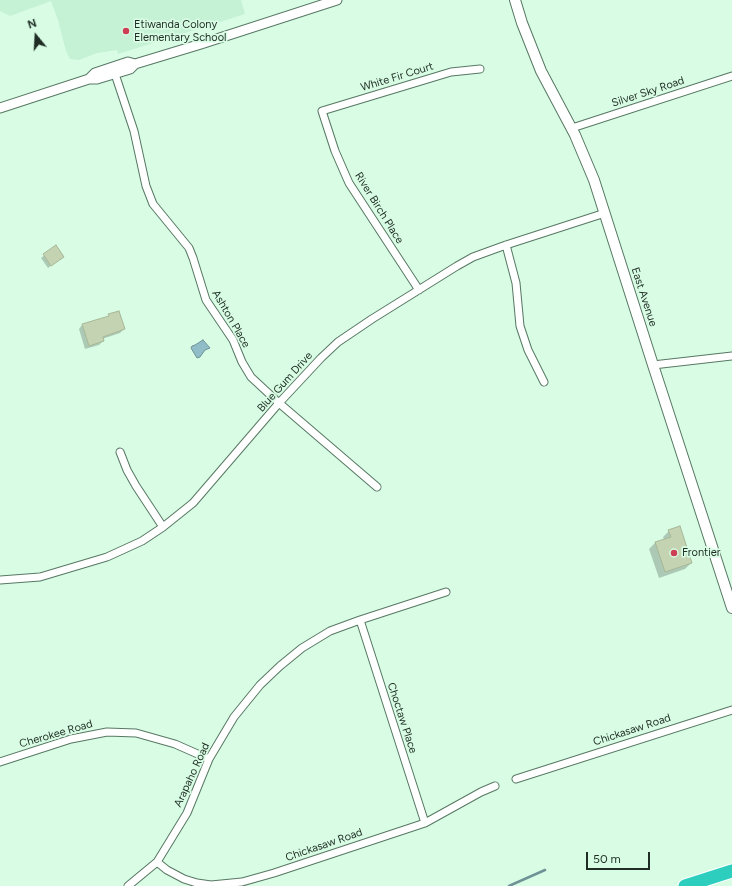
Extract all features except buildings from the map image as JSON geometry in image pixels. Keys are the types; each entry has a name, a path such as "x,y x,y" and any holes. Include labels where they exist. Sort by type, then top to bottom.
{"highway":[{"path":"685,886 732,871"}],"main road":[{"name":"East Avenue","path":"515,0 522,23 541,71 572,128 594,180 732,608"}],"street":[{"path":"0,108 89,79 97,79 116,74 130,69 135,64 337,0"},
{"path":"89,79 95,73 128,62 135,64"},
{"name":"White Fir Court","path":"322,111 451,72 480,69"},
{"name":"Ashton Place","path":"116,74 134,131 146,186 153,204 166,222 189,248 194,258 206,300 233,340 242,362 251,378 377,487"},
{"name":"Silver Sky Road","path":"572,128 732,76"},
{"name":"River Birch Place","path":"322,111 334,151 348,183 419,290"},
{"name":"Blue Gum Drive","path":"0,580 40,577 107,557 142,541 164,527 193,503 279,403 320,358 338,342 372,319 473,257 605,213"},
{"path":"506,245 516,283 520,326 528,350 544,382"},
{"path":"653,365 732,356"},
{"path":"120,452 136,486 164,527"},
{"name":"Arapaho Road","path":"128,886 157,862 187,813 209,759 234,716 260,685 280,666 302,648 330,631 446,592"},
{"name":"Choctaw Place","path":"360,620 425,823"},
{"name":"Chickasaw Road","path":"516,779 732,710"},
{"name":"Cherokee Road","path":"0,762 71,739 107,732 136,733 175,744 209,759"},
{"name":"Chickasaw Road","path":"157,862 167,870 184,879 197,883 211,885 242,882 274,873 425,823 481,792 495,786"}],"shaded area":[{"name":"Etiwanda Colony Elementary School","path":"0,0 241,0 245,14 118,54 117,50 97,53 79,60 70,59 66,51 58,20 51,1 10,16 0,11"}],"water":[{"path":"203,340 210,348 205,350 200,357 197,358 191,348"}],"waterway":[{"path":"509,886 545,870"}],"place":[{"name":"Etiwanda Colony Elementary School","path":"126,31"},
{"name":"Frontier","path":"674,553"}]}
